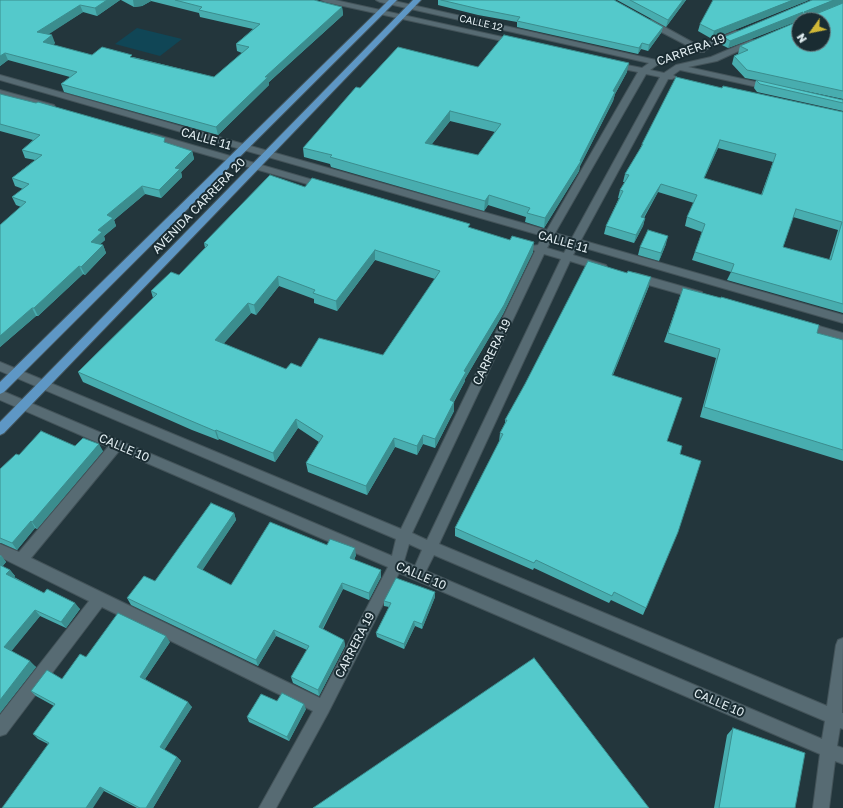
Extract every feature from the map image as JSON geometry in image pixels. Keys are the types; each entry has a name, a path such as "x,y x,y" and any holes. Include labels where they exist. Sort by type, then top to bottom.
{"main road":[{"name":"AVENIDA CARRERA 20","path":"0,430 416,0"},
{"name":"AVENIDA CARRERA 20","path":"0,389 391,1"}],"street":[{"name":"CALLE 12","path":"325,0 521,43"},
{"name":"CALLE 12","path":"380,0 391,1 410,7 777,89"},
{"path":"643,19 699,49 714,59"},
{"name":"CARRERA 19","path":"267,808 323,708 396,565 404,536 541,249 643,71 656,62 699,49 748,29"},
{"name":"CARRERA 19","path":"418,574 568,257 665,76 679,68 714,59 764,38"},
{"path":"605,62 680,79"},
{"name":"CALLE 11","path":"0,77 843,319"},
{"path":"0,93 60,110"},
{"path":"45,106 60,94"},
{"name":"CALLE 11","path":"144,134 337,190"},
{"name":"CALLE 11","path":"526,245 613,270"},
{"path":"629,275 705,297"},
{"path":"789,321 843,337"},
{"path":"0,366 838,719"},
{"name":"CALLE 10","path":"0,395 836,753"},
{"path":"21,560 117,446"},
{"path":"0,550 323,708"},
{"path":"0,728 99,599"},
{"path":"821,808 836,753 843,645"}],"shaded area":[{"path":"137,28 182,39 160,56 115,44"}],"building":[{"path":"0,0 107,0 95,8 80,5 37,32 52,35 43,42 92,55 102,47 132,55 130,57 214,77 249,47 236,44 260,24 199,10 202,7 175,0 314,0 342,7 265,77 268,77 216,127 61,84 77,72 5,53 0,56"},
{"path":"441,0 614,0 663,27 649,45 642,43 639,48 517,21 520,17"},
{"path":"630,0 683,0 668,20"},
{"path":"713,0 793,0 714,31 700,24"},
{"path":"812,0 834,0 804,12 791,12 791,17 730,41 724,37"},
{"path":"843,3 843,91 747,70 734,56 748,50 740,46 791,24 791,52 831,52 831,12 821,12"},
{"path":"504,35 629,63 613,91 615,92 581,161 545,218 527,213 530,208 489,195 485,201 330,157 332,155 303,148 356,87 360,88 398,47 478,67","holes":["450,111 501,124 478,155 425,143"]},
{"path":"676,77 722,88 723,86 843,112 843,304 731,272 734,264 695,252 705,224 687,217 697,195 661,184 641,217 645,218 636,235 606,226 623,191 620,190 629,175 625,174","holes":["720,140 776,154 762,195 704,178","796,209 842,222 831,260 783,247"]},
{"path":"756,80 843,100 843,103 760,84"},
{"path":"0,94 36,103 38,102 165,138 164,142 192,151 175,168 180,169 159,190 142,186 107,215 113,218 98,230 102,232 91,242 103,245 81,267 79,266 34,308 32,308 0,336 0,225 26,202 12,197 29,184 12,178 42,155 22,150 40,135 0,124"},
{"path":"270,175 305,187 312,178 470,224 468,227 510,240 512,236 534,242 504,305 464,371 466,372 450,400 454,402 435,439 423,435 417,446 394,438 366,486 306,463 323,436 296,419 273,453 216,430 215,431 78,372 157,294 151,291 171,272 179,275 208,245 204,243","holes":["375,250 440,271 383,355 319,338 301,367 291,363 286,369 215,340 248,303 254,305 278,276 315,290 313,293 336,301"]},
{"path":"648,230 668,236 661,253 640,247"},
{"path":"588,261 627,273 628,271 651,277 612,375 682,398 667,441 682,446 680,454 701,461 678,532 646,608 614,592 612,596 536,560 534,563 455,528 503,434 500,433 507,420 505,420"},
{"path":"683,288 721,297 819,325 817,333 843,340 843,450 704,407 720,349 668,333"},
{"path":"41,431 75,446 83,438 99,444 12,543 0,538 0,469 16,454 19,455"},
{"path":"211,503 234,513 197,567 231,585 270,522 327,545 330,539 355,548 350,558 381,570 369,593 342,583 319,627 344,640 318,690 291,677 309,646 274,630 256,660 127,598 144,576 155,581"},
{"path":"0,565 10,570 6,574 44,593 47,589 75,603 61,622 35,610 4,647 30,661 0,700"},
{"path":"396,578 435,592 422,624 414,621 404,644 376,633 391,603 384,601"},
{"path":"118,613 166,636 140,677 188,702 160,747 177,757 146,808 140,808 100,787 86,808 2,808 49,743 33,734 55,704 31,691 47,670 62,679 80,654 86,657"},
{"path":"534,658 649,808 313,808"},
{"path":"282,693 304,704 287,737 247,717 261,694 277,701"},
{"path":"733,728 805,753 795,808 719,808"}]}
